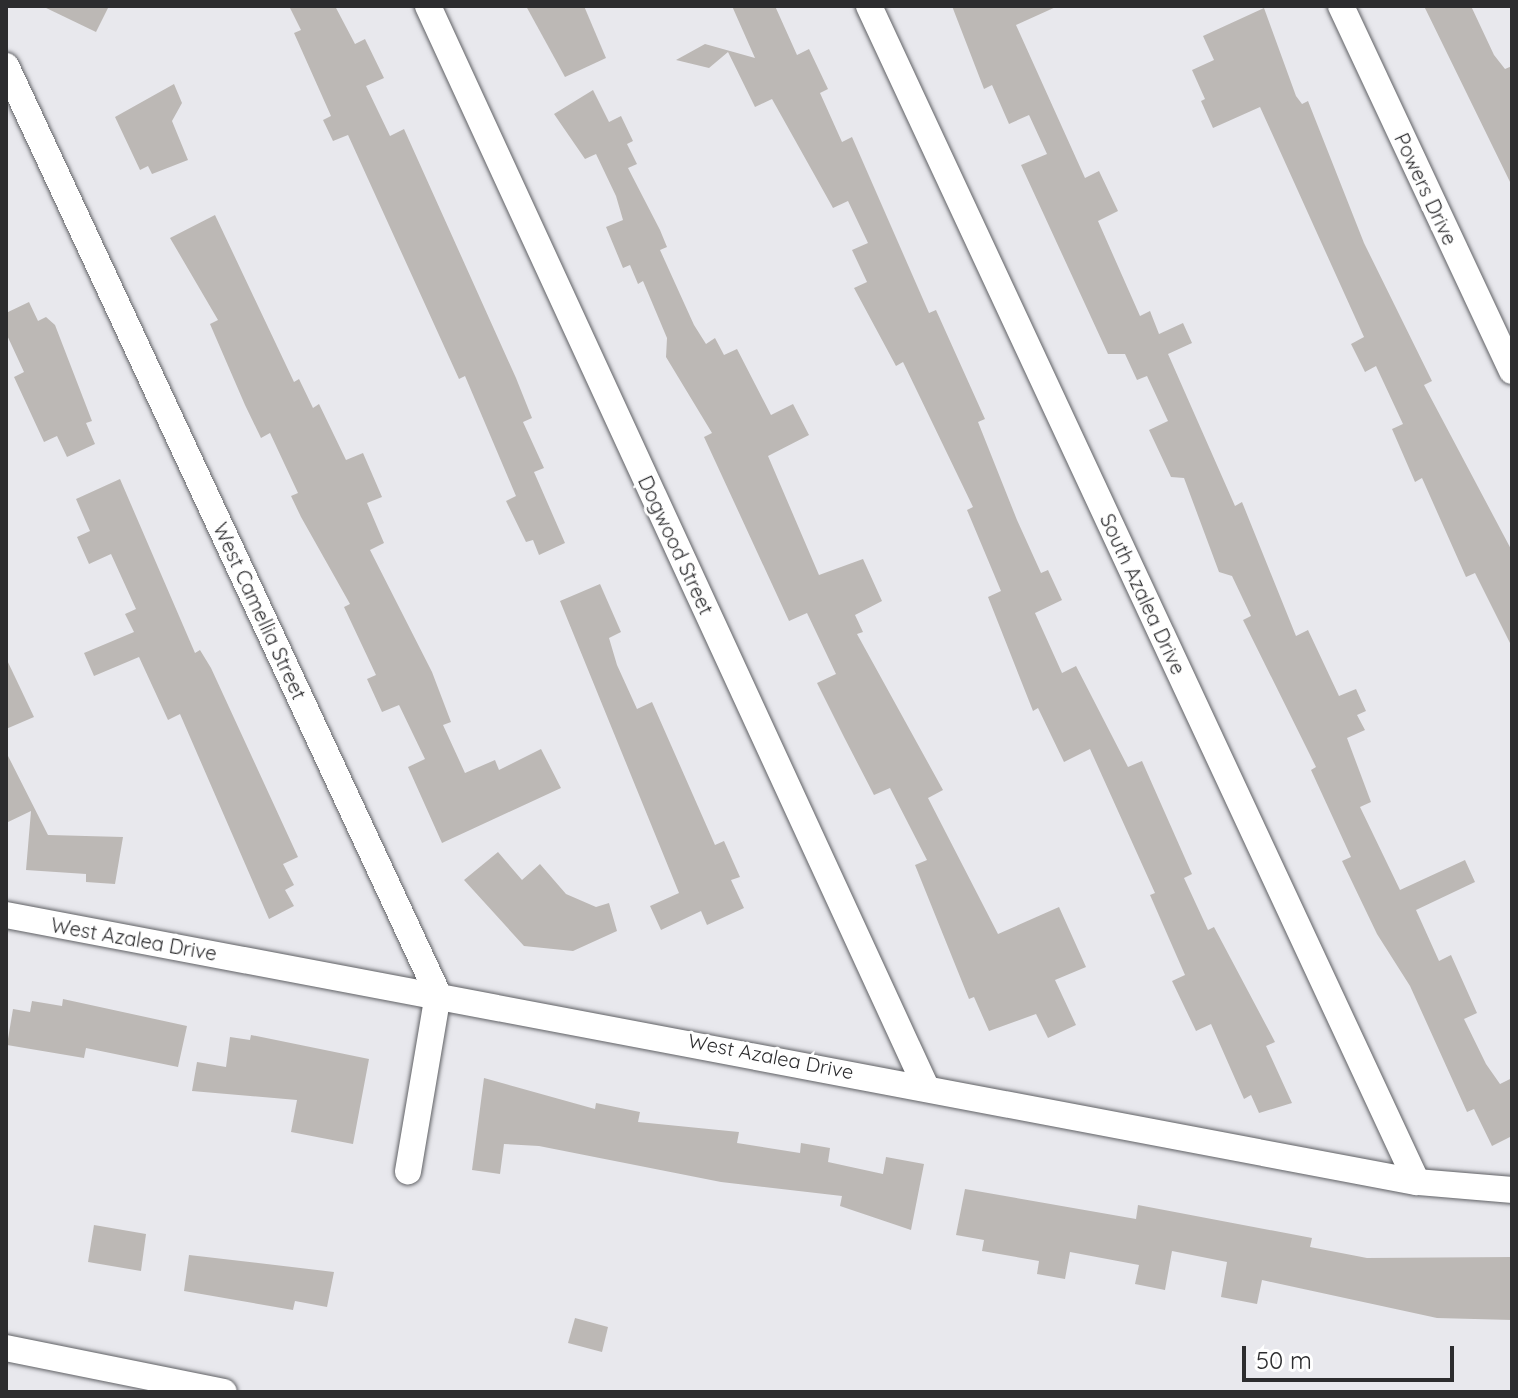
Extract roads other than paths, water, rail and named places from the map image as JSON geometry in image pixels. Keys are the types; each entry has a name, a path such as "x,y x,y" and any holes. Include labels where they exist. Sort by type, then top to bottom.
{"street":[{"name":"Dogwood Street","path":"428,6 925,1085"},
{"name":"South Azalea Drive","path":"869,6 1417,1182"},
{"name":"Powers Drive","path":"1341,6 1512,371"},
{"name":"West Camellia Street","path":"6,66 438,994"},
{"name":"West Azalea Drive","path":"18,918 925,1085 1417,1182 1512,1190"},
{"path":"408,1171 438,994"},
{"path":"6,1348 224,1392"}]}
